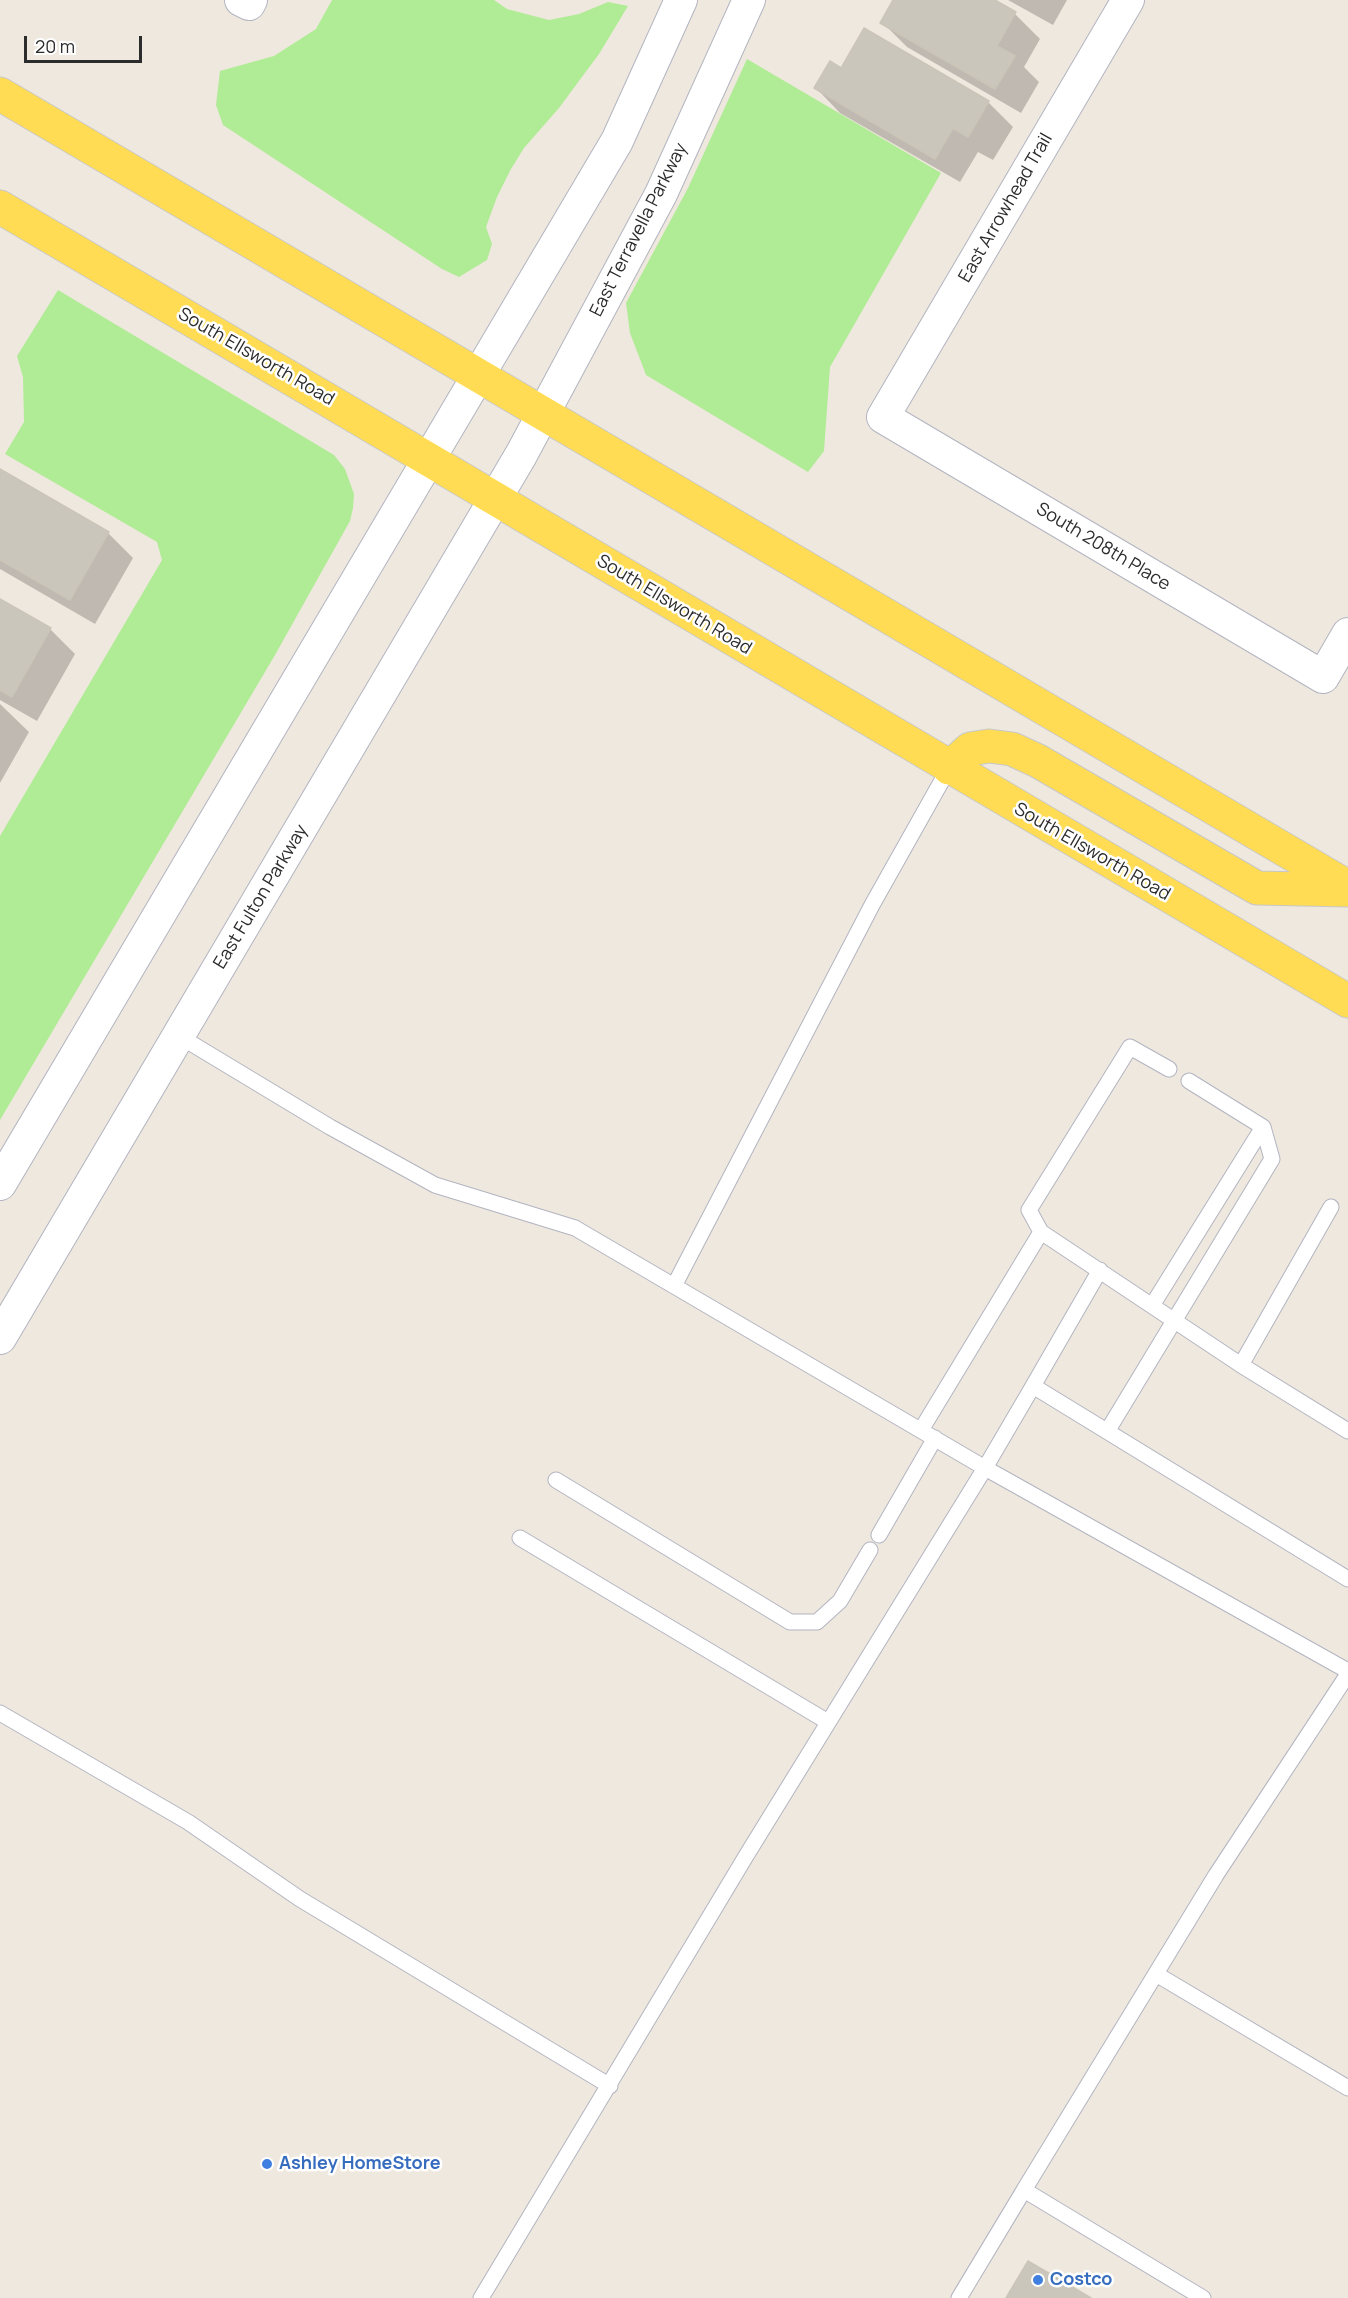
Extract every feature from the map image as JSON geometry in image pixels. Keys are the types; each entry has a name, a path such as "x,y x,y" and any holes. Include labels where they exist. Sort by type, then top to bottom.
{"main road":[{"path":"0,94 1348,888"},
{"name":"South Ellsworth Road","path":"0,207 429,458 948,768 1348,1001"},
{"path":"948,768 970,749 989,746 1012,749 1038,761 1257,888 1348,888"}],"street":[{"path":"0,1184 617,141 681,0"},
{"name":"East Terravella Parkway","path":"521,455 661,194 749,0"},
{"name":"East Arrowhead Trail","path":"883,417 1128,0"},
{"name":"South 208th Place","path":"883,417 1323,677 1348,634"},
{"name":"East Fulton Parkway","path":"0,1338 521,455"}],"lane":[{"path":"674,1286 872,905 948,768"},
{"path":"179,1036 330,1127 435,1185 575,1228 985,1468 1348,1673 1216,1875 959,2298"},
{"path":"1169,1069 1130,1047 1029,1210 1041,1232 1100,1269 1241,1365 1348,1431"},
{"path":"1108,1430 1272,1159 1263,1127 1189,1080"},
{"path":"1152,1304 1263,1127"},
{"path":"1216,1202 1238,1216"},
{"path":"1241,1365 1331,1208"},
{"path":"921,1430 1041,1232"},
{"path":"482,2298 828,1722 985,1468 1100,1269"},
{"path":"1033,1386 1348,1579"},
{"path":"879,1535 935,1438"},
{"path":"556,1480 790,1622 817,1622 840,1601 870,1550"},
{"path":"520,1538 828,1722"},
{"path":"0,1713 188,1822 300,1899 610,2086"},
{"path":"1156,1974 1348,2088"},
{"path":"1024,2190 1203,2298"}],"green space":[{"path":"332,0 494,0 507,9 549,20 579,14 608,2 628,6 599,54 559,108 524,148 511,169 486,227 492,244 487,260 459,277 442,269 223,125 216,105 220,71 274,56 316,29"},
{"path":"747,59 941,173 830,367 824,451 808,472 646,375 630,333 626,303 688,188"},
{"path":"58,290 334,455 345,469 354,494 350,521 275,655 0,1120 0,836 162,560 157,542 5,454 24,422 23,377 17,356"}],"building":[{"path":"893,0 995,0 1016,12 997,46 1015,56 995,89 880,23"},
{"path":"864,28 989,101 968,137 953,128 935,159 814,88 830,61 841,68"},
{"path":"0,469 109,532 70,600 0,560"},
{"path":"0,599 51,628 12,697 0,690"},
{"name":"Costco","path":"1028,2261 1091,2298 1006,2298"}],"place":[{"name":"Ashley HomeStore","path":"267,2164"},
{"name":"Costco","path":"1038,2280"}]}
